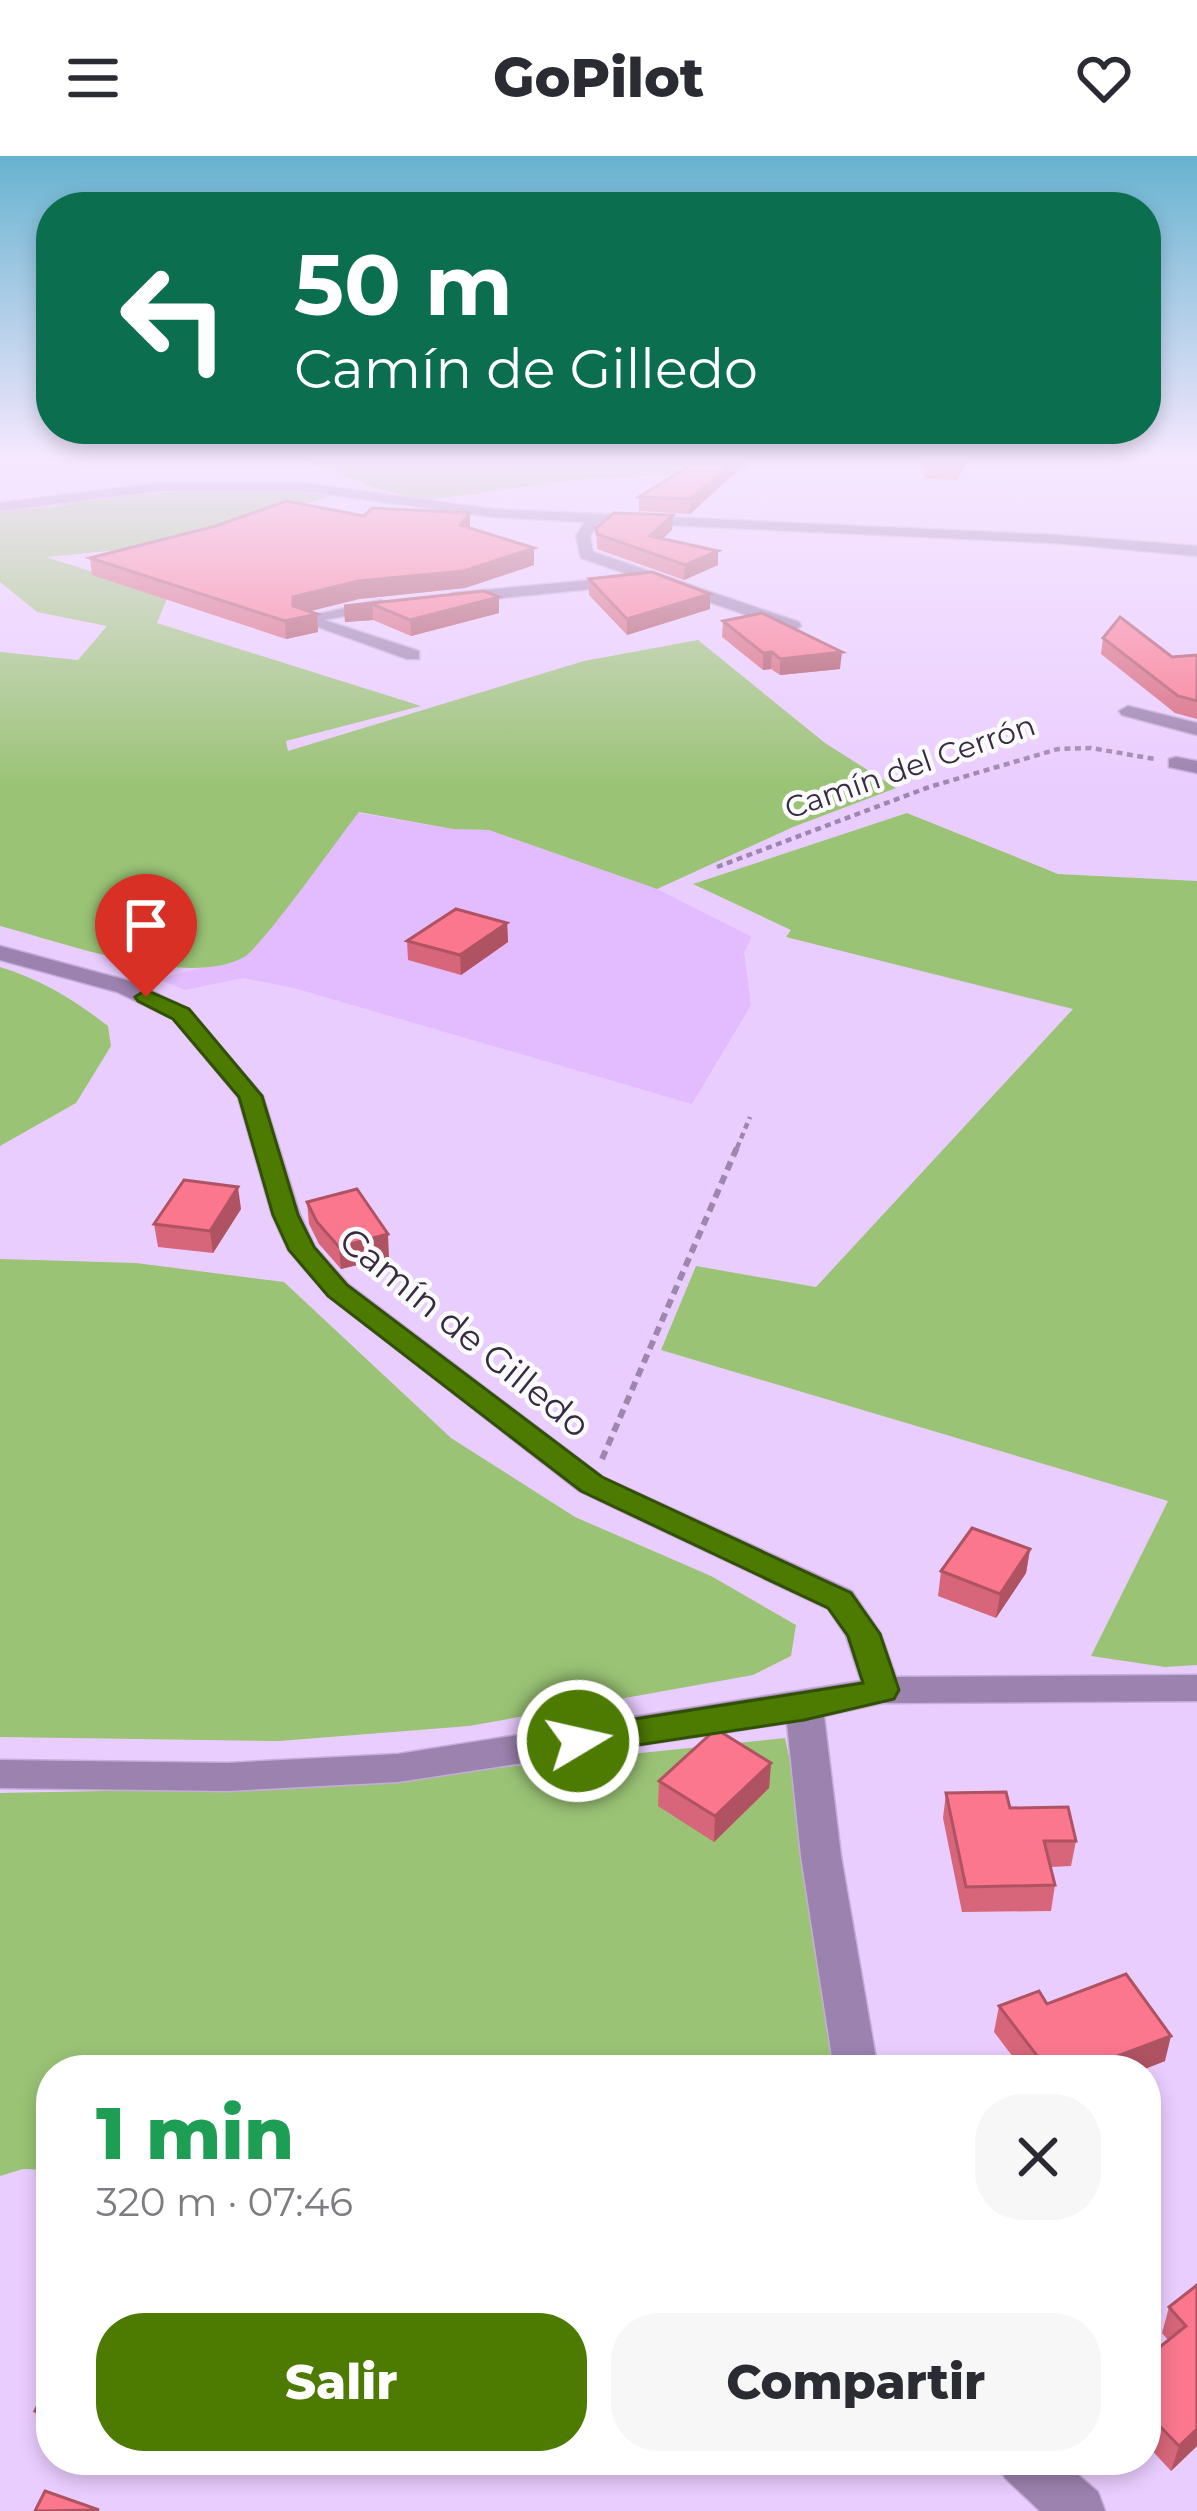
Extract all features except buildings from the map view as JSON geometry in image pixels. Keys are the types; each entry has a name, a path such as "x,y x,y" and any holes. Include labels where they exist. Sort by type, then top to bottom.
{"street":[{"path":"618,567 793,626"},
{"path":"425,601 650,579"},
{"path":"403,603 304,619 413,655"},
{"path":"1128,711 1197,729"},
{"name":"Camín de Gilledo","path":"0,953 125,987 181,1014 250,1096 286,1215 314,1264 338,1290 592,1484 839,1600 863,1634 882,1690"},
{"path":"0,1774 228,1778 398,1768 804,1707 882,1690 1197,1688"},
{"path":"804,1707 821,1856 854,2055"},
{"path":"1039,2475 1079,2511"}],"path":[{"name":"Camín del Cerrón","path":"717,867 929,787 1058,749 1091,748 1187,765"},
{"path":"592,1484 750,1118"}],"shaded area":[{"path":"358,813 453,829 489,830 657,889 752,937 744,952 751,1005 692,1104 294,988 243,978 185,990 158,979 246,956"}],"green space":[{"path":"0,567 77,567 168,596 157,623 421,706 286,741 288,751 584,661 698,640 825,743 896,788 793,827 657,889 489,830 453,829 359,812 244,957 219,966 190,968 124,960 0,926 0,652 78,660 107,626 37,612 0,582"},
{"path":"907,813 1058,874 1197,881 1197,1665 1165,1667 1091,1656 1168,1501 661,1350 696,1266 816,1287 1073,1009 786,937 791,930 693,884"},
{"path":"0,967 43,984 95,1016 108,1026 111,1046 76,1103 0,1146"},
{"path":"0,1259 136,1263 284,1282 451,1438 575,1517 711,1576 796,1625 791,1656 753,1675 469,1726 279,1741 0,1737"},
{"path":"785,1738 854,2055 36,2055 36,2169 0,2176 0,1793 312,1787"}],"route":[{"path":"146,997 181,1014 250,1096 286,1215 302,1250 338,1290 592,1484 839,1600 863,1634 882,1690 804,1707 578,1741"}]}
